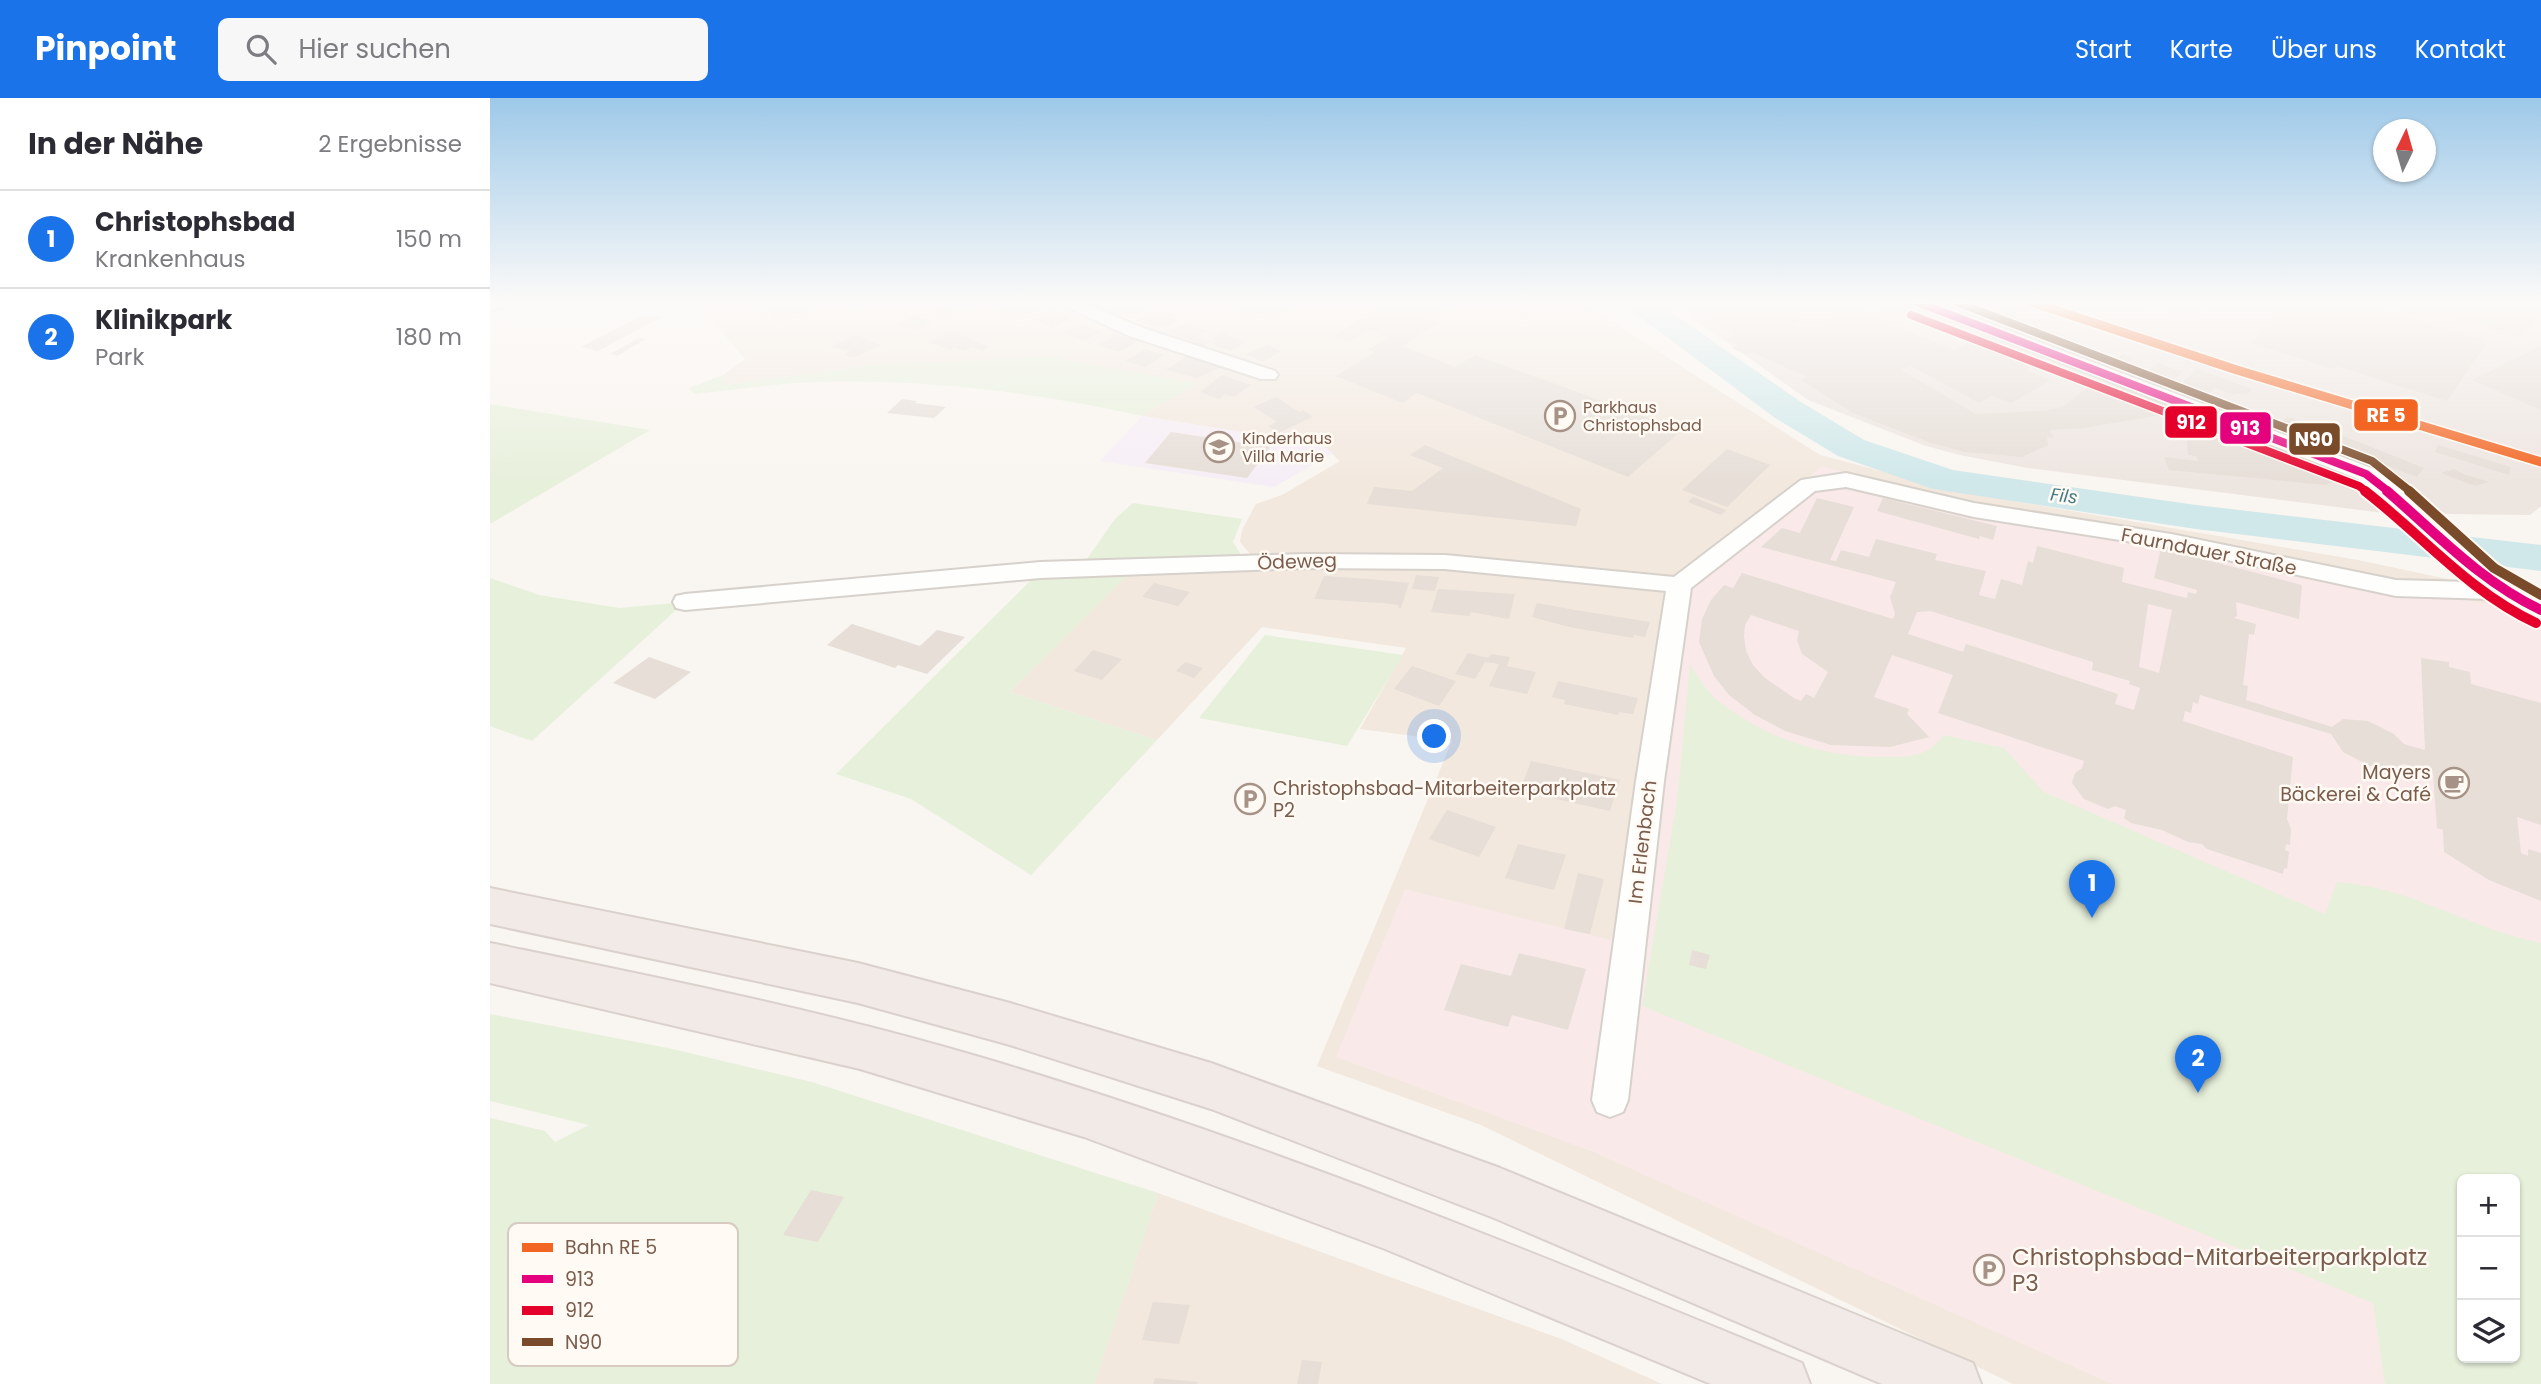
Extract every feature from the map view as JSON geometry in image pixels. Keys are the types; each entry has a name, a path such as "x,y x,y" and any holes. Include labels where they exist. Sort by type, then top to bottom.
{"highway":[{"path":"490,906 858,983 1010,1024 1211,1086 1500,1194 1952,1384"},
{"path":"490,964 796,1030 982,1081 1189,1150 1471,1255 1781,1384"}],"street":[{"path":"1228,362 1268,375"},
{"path":"2075,362 2366,474 2393,491 2468,568 2495,591"},
{"name":"Faurndauer Straße","path":"1679,585 1809,485 1846,480 1974,510 2171,541 2396,588 2495,591 2541,610"},
{"name":"Ödeweg","path":"685,602 1040,570 1306,561 1445,562 1679,585"},
{"name":"Im Erlenbach","path":"1610,1100 1650,781 1679,585"}],"shaded area":[{"path":"741,362 1675,362 1820,455 1961,492 2358,560 2541,599 2541,1384 2013,1384 1481,1125 1317,1066 1452,741 1360,729 1406,648 1262,627 1157,740 1010,692 1135,567 1256,561 1240,542 1242,530 1256,504 1282,495 1340,461 1319,442 1284,439 1142,416 1195,383 872,365 725,385 723,375"},
{"path":"1755,362 2541,362 2541,506 2530,515 2384,513 2028,468 1926,446 1808,400"},
{"name":"Kinderhaus Villa Marie","path":"1142,416 1284,439 1319,442 1333,453 1274,487 1100,461"},
{"path":"1822,466 1951,502 2541,614 2541,1384 2112,1384 1591,1151 1336,1057 1405,889 1639,947 1686,585 1703,565"},
{"path":"1158,1193 1564,1340 1662,1384 1094,1384"}],"green space":[{"path":"1079,362 1196,383 1142,416 1062,400 940,385 817,382 694,394 689,388 723,375 726,385 872,365"},
{"path":"490,404 650,430 490,524"},
{"path":"1133,503 1242,519 1233,542 1243,558 1087,559 1115,519"},
{"path":"1129,574 1010,692 1157,740 1031,875 911,799 836,774 1032,579"},
{"path":"490,578 539,595 619,608 685,602 532,741 490,726"},
{"path":"1265,635 1403,655 1347,746 1199,718"},
{"path":"1690,665 1712,696 1735,713 1754,725 1796,743 1840,754 1886,757 1924,752 1944,735 2004,748 2044,792 2325,914 2337,882 2363,885 2414,899 2515,937 2541,943 2541,1384 2385,1384 2373,1303 1642,1006 1677,802"},
{"path":"490,1014 668,1048 812,1082 1158,1193 1094,1384 490,1384 490,1118 545,1131 555,1142 589,1125 490,1101"}],"building":[{"path":"1128,362 1153,362 1145,367"},
{"path":"1178,362 1206,362 1222,367 1197,378 1166,370"},
{"name":"Parkhaus Christophsbad","path":"1359,362 1442,362 1455,367 1463,362 1494,362 1682,430 1628,477 1417,393 1402,403 1336,376"},
{"path":"1774,362 2037,362 2026,370 2050,380 2012,403 1992,396 1979,403 1911,366 1901,370 1976,414 2042,411 2063,407 2097,380 2174,409 2167,414 2083,428 2050,430 2054,438 2047,437 2048,445 2022,457 1965,452 1931,443 1853,413 1801,380 1807,377"},
{"path":"2112,362 2129,362 2142,367 2131,375 2107,366"},
{"path":"2311,362 2474,362 2447,401 2336,366 2333,369"},
{"path":"2509,362 2541,362 2541,410 2472,380"},
{"path":"2159,363 2184,371 2176,378 2164,373 2175,379 2165,388 2140,378"},
{"path":"2197,369 2252,389 2246,396 2215,388 2200,401 2174,391"},
{"path":"1222,375 1251,385 1234,397 1225,394 1219,399 1200,392"},
{"path":"1276,397 1299,412 1303,410 1313,417 1278,433 1268,426 1277,422 1254,407"},
{"path":"902,399 946,407 934,418 887,413"},
{"path":"2237,406 2254,412 2247,418 2230,412"},
{"path":"2287,417 2326,429 2424,468 2417,477 2279,425"},
{"path":"2208,422 2327,469 2334,473 2336,480 2326,485 2169,470 2164,457 2198,461 2196,456 2188,455 2187,442 2193,435 2201,438 2208,433 2199,429"},
{"path":"1171,432 1270,447 1247,478 1145,463"},
{"path":"1425,445 1581,509 1576,526 1367,504 1374,487 1412,491 1443,468 1410,455"},
{"path":"2438,445 2511,467 2509,475 2435,452"},
{"path":"1727,449 1770,465 1727,507 1682,490"},
{"path":"2454,469 2489,482 2475,486 2441,473"},
{"path":"1693,497 1726,510 1721,515 1688,502"},
{"path":"1817,498 1854,507 1830,560 1836,561 1841,550 1869,557 1876,539 1937,554 1935,560 1986,571 1979,595 1995,599 2001,579 2022,585 2028,561 2033,563 2037,546 2124,568 2122,582 2187,598 2188,592 2196,594 2197,590 2154,578 2161,548 2302,585 2299,619 2236,602 2237,616 2234,618 2256,624 2254,635 2249,634 2243,685 2248,686 2246,700 2332,727 2343,719 2368,721 2394,734 2404,744 2425,750 2421,658 2449,662 2449,667 2470,672 2471,684 2541,703 2541,825 2517,817 2521,853 2528,856 2528,849 2541,853 2541,901 2489,880 2444,852 2443,830 2437,828 2433,773 2404,764 2391,768 2370,766 2343,752 2331,734 2200,695 2198,704 2193,702 2191,713 2185,711 2183,721 2293,757 2287,819 2291,829 2290,845 2286,844 2285,850 2289,852 2287,869 2284,868 2283,874 2207,849 2202,844 2188,842 2162,830 2131,823 2124,818 2126,810 2115,806 2108,809 2084,799 2072,783 2075,773 2082,768 2084,761 1938,713 1953,675 1892,655 1874,697 1909,709 1907,714 1929,737 1890,747 1831,745 1785,731 1755,715 1729,695 1714,676 1699,642 1702,619 1711,600 1724,585 1733,588 1742,573 1893,619 1895,614 1890,597 1896,582 1761,547 1782,528 1800,533","holes":["2148,604 2172,610 2159,673 2139,667","1930,611 2093,662 2092,670 2130,681 2129,684 2140,688 2134,710 2115,704 2118,694 1966,644 1963,652 1908,634 1917,612","1751,615 1799,631 1797,640 1802,654 1828,672 1814,698 1806,694 1801,701 1765,678 1753,665 1746,651 1745,625"]},
{"path":"1883,498 1997,526 1993,540 1980,536 1979,539 1877,511"},
{"path":"1416,575 1439,577 1435,591 1412,589"},
{"path":"1324,576 1409,583 1401,608 1398,608 1399,605 1383,603 1314,599"},
{"path":"1154,583 1190,592 1178,606 1142,597"},
{"path":"1438,589 1515,594 1509,619 1471,612 1469,616 1431,612"},
{"path":"1537,603 1650,622 1645,637 1634,635 1633,638 1569,627 1532,617"},
{"path":"852,624 920,646 937,630 965,637 927,674 898,665 895,668 827,645"},
{"path":"1093,650 1122,659 1102,680 1074,671"},
{"path":"1468,653 1488,658 1491,654 1510,657 1507,666 1536,672 1527,694 1489,686 1499,664 1485,662 1475,679 1455,674"},
{"path":"649,657 691,672 655,699 613,683"},
{"path":"1185,662 1203,668 1194,678 1176,671"},
{"path":"1412,666 1456,681 1439,706 1394,689"},
{"path":"1558,681 1638,698 1633,714 1619,712 1618,715 1564,704 1565,700 1552,697"},
{"path":"1531,761 1620,780 1610,811 1520,791"},
{"path":"1447,810 1496,827 1479,857 1429,839"},
{"path":"1518,844 1566,855 1554,890 1505,878"},
{"path":"1578,873 1604,879 1590,934 1564,929"},
{"path":"1692,950 1710,955 1706,969 1689,965"},
{"path":"1519,953 1586,969 1568,1030 1512,1015 1508,1027 1444,1010 1461,964 1511,976"},
{"path":"811,1190 844,1197 818,1242 783,1235"},
{"path":"1153,1302 1190,1305 1179,1344 1142,1340"},
{"path":"1302,1360 1322,1362 1318,1384 1297,1384"},
{"path":"1155,1378 1198,1382 1153,1384"}],"waterway":[{"name":"Fils","path":"1720,362 1788,410 1851,448 1947,481 2196,517 2541,558"}],"transit line":[{"name":"912","path":"2034,362 2359,486 2464,579 2509,610 2536,623"},
{"name":"913","path":"2074,362 2366,474 2470,566 2515,598 2541,610"},
{"name":"N90","path":"2113,362 2372,461 2394,477 2494,568 2541,595"},
{"path":"2213,362 2541,462"}],"place":[{"name":"Parkhaus Christophsbad","path":"1560,416"},
{"name":"Kinderhaus Villa Marie","path":"1219,447"},
{"name":"Mayers Bäckerei & Café","path":"2454,783"},
{"name":"Christophsbad-Mitarbeiterparkplatz P2","path":"1250,799"},
{"name":"Christophsbad","path":"2092,918"},
{"name":"Klinikpark","path":"2198,1093"},
{"name":"Christophsbad-Mitarbeiterparkplatz P3","path":"1989,1270"}]}
